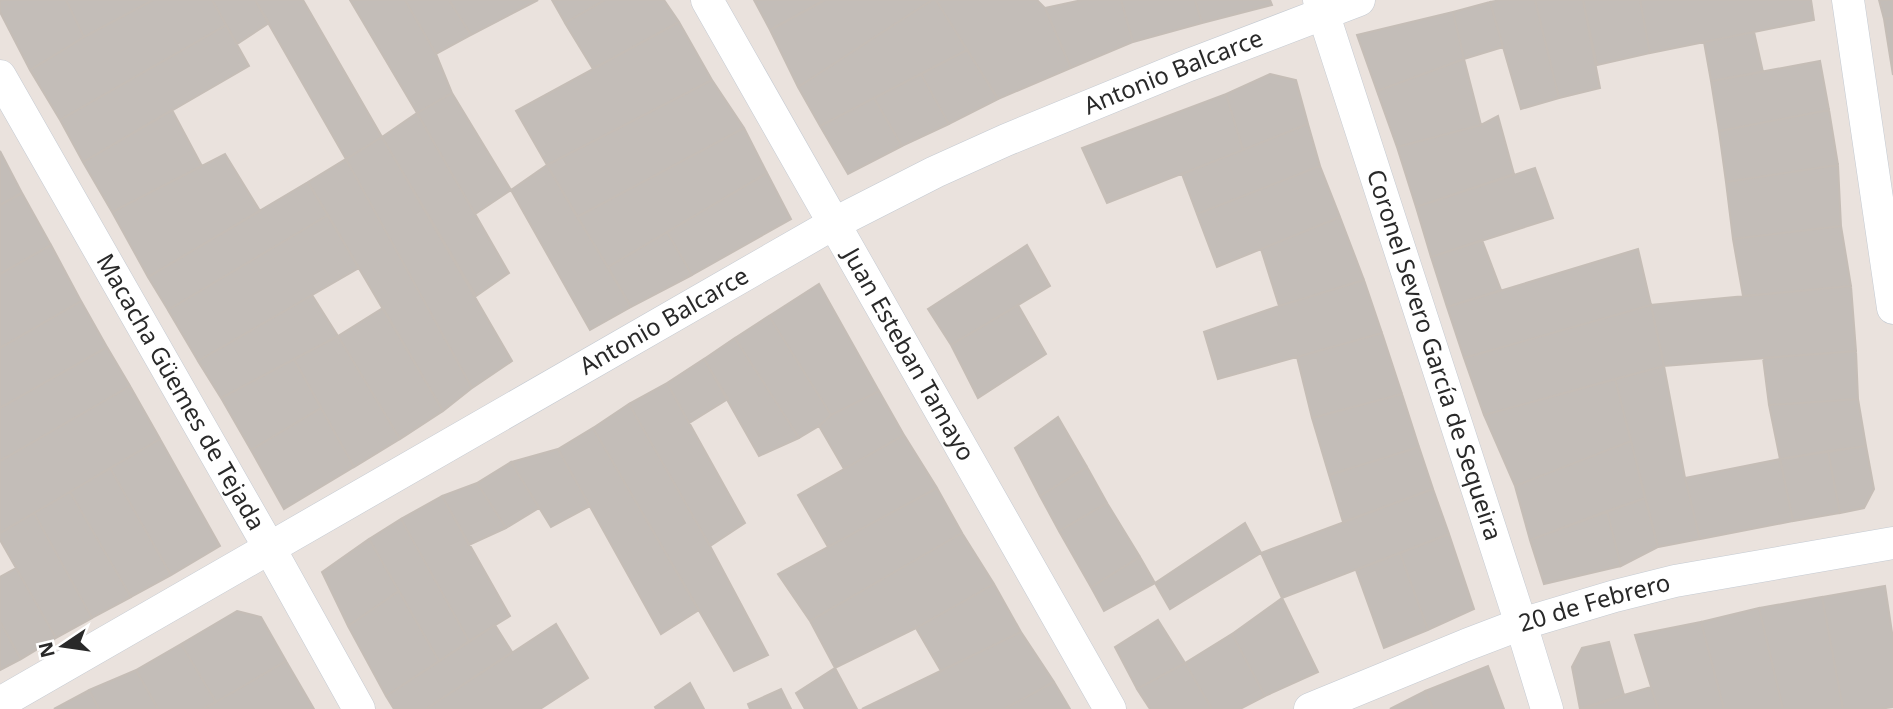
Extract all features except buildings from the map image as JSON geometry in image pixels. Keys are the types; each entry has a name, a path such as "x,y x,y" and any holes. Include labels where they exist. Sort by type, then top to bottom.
{"street":[{"name":"Juan Esteban Tamayo","path":"707,0 1110,709"},
{"name":"Antonio Balcarce","path":"0,703 833,224 935,172 1006,140 1321,7 1359,0"},
{"path":"1848,0 1893,308"},
{"name":"Coronel Severo García de Sequeira","path":"1321,7 1547,709"},
{"name":"Macacha Güemes de Tejada","path":"0,76 359,709"},
{"name":"20 de Febrero","path":"1310,709 1521,624 1675,580 1893,543"}]}
